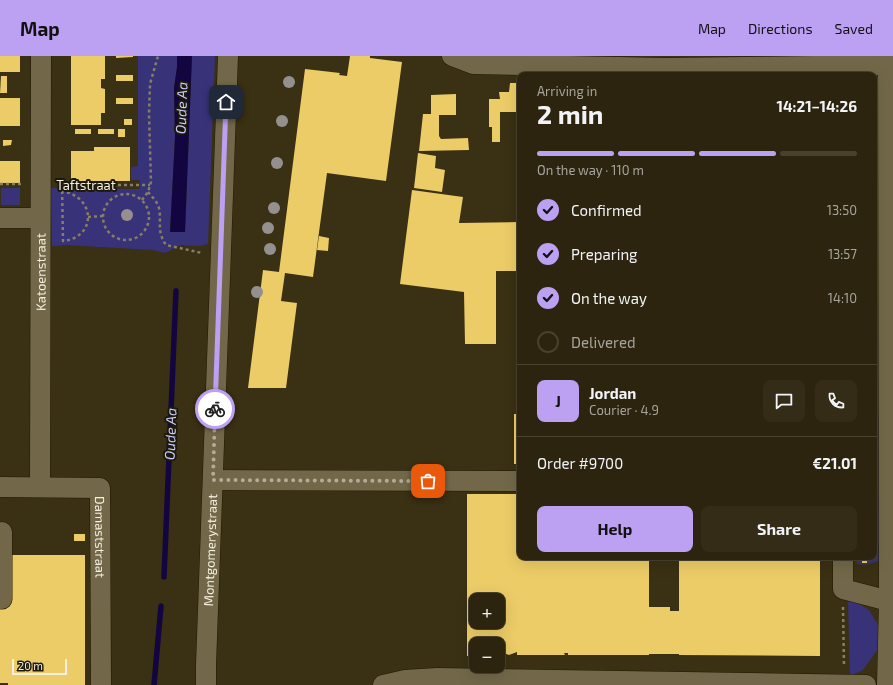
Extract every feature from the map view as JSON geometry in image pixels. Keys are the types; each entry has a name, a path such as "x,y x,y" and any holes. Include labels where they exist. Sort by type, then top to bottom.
{"street":[{"name":"Katoenstraat","path":"40,487 41,56"},
{"name":"Montgomerystraat","path":"206,685 228,56"},
{"path":"452,56 473,64 666,71 843,70 888,60 889,601 887,685"},
{"path":"0,218 40,218"},
{"path":"213,480 517,481"},
{"name":"Damaststraat","path":"0,487 100,488 101,685"},
{"path":"2,532 2,599"},
{"path":"843,560 843,589 889,601"},
{"path":"383,685 405,680 437,678 866,685"}],"path":[{"path":"142,200 148,192 150,185 150,84 158,56"},
{"name":"Taftstraat","path":"40,184 150,185"},
{"path":"62,185 62,192 62,241 69,240 80,234 87,223 88,217 87,209 77,196 62,192"},
{"path":"148,192 155,199 159,208 160,236 166,245 221,257"},
{"path":"129,195 142,200 149,212 149,219 144,232 140,236 126,240 120,239 108,232 103,216 106,206 110,201 116,197 129,195"},
{"path":"88,217 103,216"},
{"path":"843,589 844,668"}],"shaded area":[{"path":"138,56 177,56 174,88 175,137 170,232 185,232 192,56 215,56 208,244 199,246 181,245 165,253 153,250 66,245 52,246 51,188 140,189 140,180 131,180 131,167 138,166"},
{"path":"879,73 879,561 865,565 857,564 856,560 877,560 877,74"},
{"path":"1,188 20,188 20,205 1,205"},
{"path":"853,600 869,610 881,630 880,646 863,670 850,676 848,602"}],"water":[{"path":"177,56 192,56 185,232 170,232 175,137 174,88"}],"building":[{"path":"0,56 20,56 20,72 0,72"},
{"path":"71,56 105,56 105,79 101,79 101,88 105,89 105,113 101,113 101,125 71,125"},
{"path":"116,56 133,56 133,57 116,58"},
{"path":"350,56 370,56 370,58 402,62 386,181 327,173 313,277 285,273 281,301 297,303 286,388 248,388 263,270 279,272 305,69 340,73 339,75 347,76"},
{"path":"116,75 133,75 133,81 116,81"},
{"path":"1,76 7,76 7,93 0,93"},
{"path":"510,83 517,83 517,112 500,112 500,142 492,142 492,127 489,127 489,99 500,99 499,92 509,92"},
{"path":"456,94 456,115 439,115 439,136 441,139 468,138 469,150 419,151 423,114 431,114 431,95"},
{"path":"0,98 20,98 20,126 0,126"},
{"path":"116,98 133,98 133,104 116,104"},
{"path":"124,119 132,119 132,125 124,125"},
{"path":"75,129 91,129 91,134 75,134"},
{"path":"98,129 114,129 114,134 98,134"},
{"path":"118,129 125,129 125,137 118,137"},
{"path":"3,140 12,140 11,145 3,146"},
{"path":"94,147 130,147 130,181 71,181 71,151 94,151"},
{"path":"418,153 436,156 435,168 445,170 442,192 414,188"},
{"path":"0,161 20,161 20,183 0,183"},
{"path":"412,190 463,197 459,223 517,222 517,271 496,271 496,344 465,344 464,292 400,284"},
{"path":"319,236 329,238 328,251 317,250"},
{"path":"514,414 517,414 517,464 514,464"},
{"path":"467,494 517,494 517,560 649,560 649,607 670,607 670,611 679,611 679,560 820,560 820,656 679,654 568,655 568,653 564,653 565,655 517,655 517,652 509,655 505,654 505,637 469,637 469,656 467,656"},
{"path":"74,534 85,534 85,541 74,541"},
{"path":"8,555 85,555 85,685 8,685 8,683 0,683 0,600"},
{"path":"862,560 867,560 867,563 862,563"}],"waterway":[{"name":"Oude Aa","path":"164,577 176,291"},
{"name":"Oude Aa","path":"154,685 161,606"}],"way so far":[{"path":"215,409 213,480 428,481"}],"route":[{"path":"215,409 226,102"}]}
